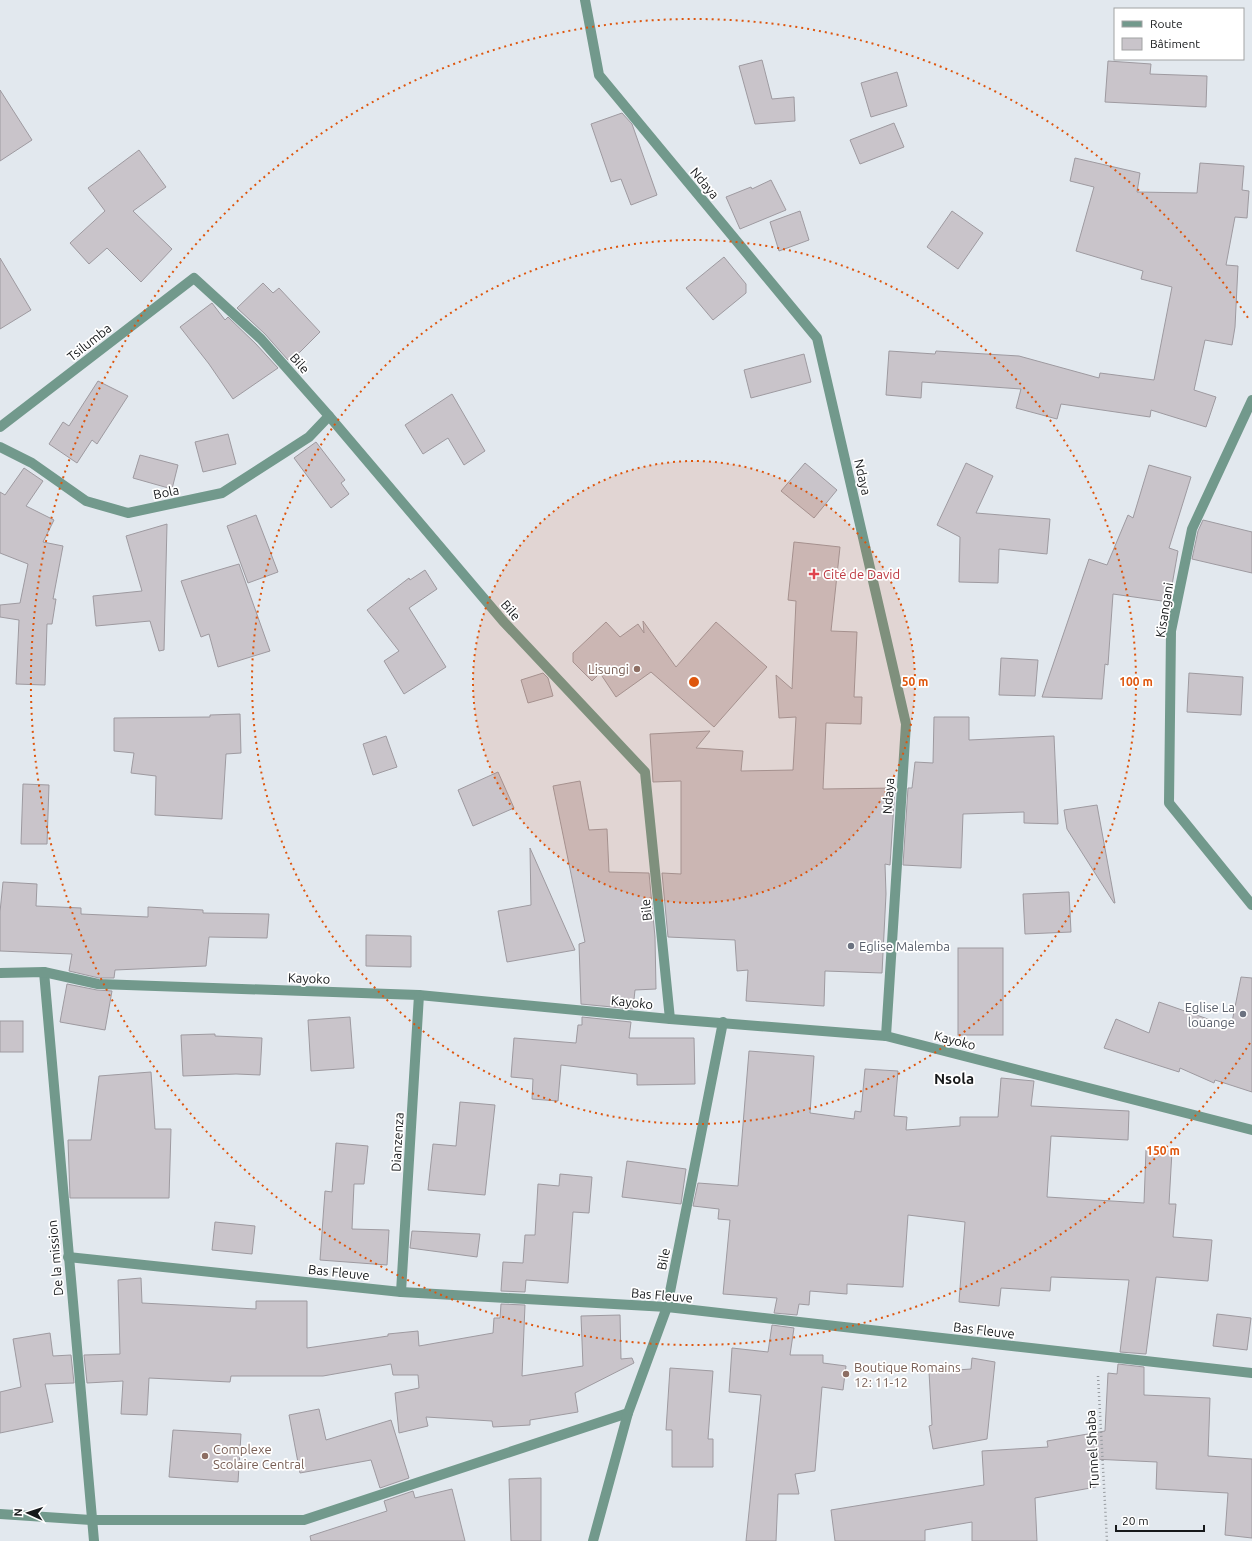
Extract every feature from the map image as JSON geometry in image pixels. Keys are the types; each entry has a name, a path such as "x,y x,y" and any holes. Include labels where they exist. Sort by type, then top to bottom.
{"street":[{"name":"Ndaya","path":"585,0 599,75 817,338 906,724 886,1036"},
{"name":"Bile","path":"194,278 260,338 329,416 503,621 645,772 670,1019"},
{"name":"Tsilumba","path":"0,427 194,278"},
{"name":"Kisangani","path":"1252,400 1192,529 1171,631 1168,803 1252,905"},
{"name":"Bola","path":"0,447 32,463 86,501 128,514 222,493 309,437 329,416"},
{"name":"Kayoko","path":"0,972 44,972 98,984 419,995 670,1019 886,1036 1252,1130"},
{"name":"De la mission","path":"44,972 94,1541"},
{"name":"Dianzenza","path":"401,1292 419,995"},
{"name":"Bile","path":"593,1541 628,1413 667,1307 723,1022"},
{"name":"Bas Fleuve","path":"68,1257 401,1292 667,1307 1252,1373"},
{"path":"0,1514 91,1520 304,1520 628,1413"}],"path":[{"name":"Tunnel Shaba","path":"1096,1356 1107,1541"}],"building":[{"path":"762,60 772,99 794,97 795,121 755,124 739,66"},
{"path":"1108,61 1151,64 1150,74 1207,76 1206,107 1105,102"},
{"path":"897,72 907,106 871,117 861,83"},
{"path":"0,90 32,140 0,161"},
{"path":"622,113 632,124 657,195 631,205 621,179 611,182 591,124"},
{"path":"894,123 904,147 860,164 850,140"},
{"path":"139,150 166,187 133,211 172,249 141,282 107,248 89,264 70,243 105,211 88,188"},
{"path":"1075,158 1140,173 1137,192 1197,193 1200,163 1244,166 1242,190 1249,191 1247,218 1235,217 1226,265 1238,266 1235,327 1232,345 1205,340 1194,390 1216,397 1206,427 1151,410 1150,417 1061,404 1057,419 1016,408 1021,389 922,382 921,398 886,395 889,351 935,354 936,351 1019,356 1099,378 1100,373 1154,380 1172,287 1141,279 1143,271 1076,251 1094,187 1070,181"},
{"path":"771,180 786,210 740,229 726,197 751,187 752,189"},
{"path":"800,211 809,240 779,251 770,222"},
{"path":"952,211 983,233 958,269 927,247"},
{"path":"724,257 746,284 746,293 713,320 686,288"},
{"path":"0,258 31,310 0,329"},
{"path":"263,283 273,293 279,288 320,332 300,352 288,360 265,334 237,308"},
{"path":"212,303 225,320 228,317 278,368 233,399 209,364 180,327"},
{"path":"804,354 811,382 751,398 744,370"},
{"path":"98,381 128,396 97,444 92,440 77,463 49,444 63,422 69,426"},
{"path":"452,394 485,451 464,465 448,438 423,454 405,425"},
{"path":"228,434 236,464 203,472 195,442"},
{"path":"316,442 345,480 341,483 349,494 331,508 294,458"},
{"path":"140,455 178,465 172,489 133,478"},
{"path":"805,463 837,490 814,518 781,491"},
{"path":"966,463 993,476 976,513 1050,519 1047,554 999,549 998,583 959,582 960,537 937,525"},
{"path":"1149,465 1191,477 1169,548 1178,551 1169,602 1113,594 1108,665 1105,664 1102,699 1042,697 1089,559 1107,565 1128,515 1133,518"},
{"path":"24,468 43,481 26,506 54,520 43,542 63,546 53,599 56,599 52,624 47,624 45,685 16,684 19,620 0,617 0,605 20,603 28,564 0,553 0,492 5,495"},
{"path":"256,515 278,572 248,583 227,526"},
{"path":"1203,520 1252,532 1252,573 1192,559 1198,531"},
{"path":"167,524 164,650 159,651 150,621 96,626 93,596 142,591 126,536"},
{"path":"794,542 840,547 831,631 857,632 854,697 862,697 861,724 826,723 823,789 895,788 890,865 885,864 886,894 882,973 825,971 824,1006 746,1001 748,970 737,971 735,940 668,937 662,873 681,874 681,781 653,782 650,734 710,731 696,748 743,751 741,771 793,770 796,717 779,718 776,675 792,689 796,601 788,600"},
{"path":"239,564 270,651 218,667 209,634 201,637 181,581"},
{"path":"425,570 437,589 409,608 446,667 404,694 384,661 399,651 367,610 409,578 410,580"},
{"path":"643,621 676,667 716,622 767,667 714,727 651,672 616,697 600,673 592,681 573,662 573,653 606,622 620,637 638,624 644,633"},
{"path":"1001,658 1038,660 1035,696 999,695"},
{"path":"543,673 548,678 553,696 528,703 521,680"},
{"path":"1189,673 1243,677 1241,715 1187,712"},
{"path":"240,714 241,753 226,754 222,819 155,815 156,776 131,773 134,753 114,751 114,718 210,717 210,715"},
{"path":"934,717 969,717 969,740 1054,736 1058,824 1024,823 1024,812 963,814 961,868 903,865 908,788 912,788 915,762 933,763"},
{"path":"386,736 397,767 373,775 363,744"},
{"path":"498,772 514,808 473,826 458,790"},
{"path":"580,781 589,830 607,829 609,872 649,873 655,937 656,989 635,990 633,1009 581,1004 579,944 585,942 553,786"},
{"path":"23,784 49,785 47,844 21,844"},
{"path":"1097,805 1115,903 1067,829 1064,810"},
{"path":"530,848 575,950 507,962 498,911 531,905"},
{"path":"3,882 37,884 36,906 81,908 81,914 148,917 148,907 203,910 203,913 269,914 267,938 209,937 206,966 115,970 114,978 99,978 69,971 72,954 0,951 0,912"},
{"path":"1069,892 1071,932 1025,934 1023,894"},
{"path":"366,935 411,936 411,967 366,966"},
{"path":"958,948 1003,948 1003,1035 958,1035"},
{"path":"1241,977 1252,978 1252,1092 1215,1080 1214,1083 1180,1068 1179,1072 1104,1048 1116,1019 1149,1033 1159,1002 1231,1027"},
{"path":"67,984 97,990 112,991 105,1030 60,1022"},
{"path":"350,1017 354,1068 311,1071 308,1020"},
{"path":"582,1017 631,1022 629,1038 694,1038 695,1084 637,1085 637,1074 561,1065 558,1101 532,1099 533,1079 511,1077 514,1038 576,1043 578,1025 582,1025"},
{"path":"0,1021 23,1021 23,1052 0,1052"},
{"path":"215,1034 215,1036 262,1038 260,1075 236,1074 183,1076 181,1035"},
{"path":"749,1051 814,1056 810,1113 854,1119 855,1111 861,1112 865,1069 898,1071 894,1116 907,1117 906,1130 960,1126 960,1117 998,1117 1001,1078 1034,1081 1031,1106 1129,1111 1128,1140 1051,1136 1047,1197 1144,1203 1146,1150 1172,1151 1169,1204 1176,1204 1173,1237 1212,1240 1208,1281 1156,1277 1146,1354 1120,1352 1129,1280 1051,1277 1050,1291 1001,1288 999,1306 959,1302 965,1222 908,1215 903,1287 847,1284 847,1294 810,1291 809,1305 799,1304 797,1315 774,1313 777,1298 723,1294 730,1220 718,1219 719,1209 693,1206 698,1183 738,1186"},
{"path":"151,1072 155,1129 171,1129 169,1198 70,1198 68,1140 91,1140 99,1076"},
{"path":"460,1102 495,1105 485,1195 428,1190 433,1144 456,1146"},
{"path":"336,1143 368,1146 364,1184 354,1184 352,1229 389,1230 387,1265 320,1260 325,1191 332,1192"},
{"path":"627,1161 686,1169 681,1204 622,1197"},
{"path":"560,1174 592,1177 589,1213 573,1212 568,1283 526,1280 525,1292 501,1291 503,1262 523,1263 525,1235 535,1235 538,1184 559,1186"},
{"path":"215,1222 255,1226 252,1254 212,1250"},
{"path":"412,1231 480,1234 477,1257 410,1248"},
{"path":"141,1278 142,1303 256,1309 256,1301 307,1301 307,1348 388,1336 388,1334 418,1331 419,1346 493,1333 494,1318 500,1318 501,1304 525,1305 522,1376 583,1366 581,1316 620,1315 621,1359 632,1358 634,1363 575,1393 578,1412 530,1420 530,1425 493,1427 492,1421 426,1417 428,1426 399,1433 395,1393 419,1388 418,1375 393,1375 391,1364 323,1376 231,1376 230,1382 149,1378 147,1415 121,1414 123,1381 87,1383 84,1355 120,1354 118,1280"},
{"path":"1217,1314 1251,1318 1247,1350 1213,1346"},
{"path":"772,1325 794,1328 790,1355 823,1355 823,1363 846,1366 843,1390 822,1387 815,1471 795,1474 799,1494 778,1494 776,1541 746,1541 761,1395 729,1392 732,1348 768,1352"},
{"path":"50,1333 53,1356 71,1355 74,1383 45,1384 53,1422 0,1433 0,1392 21,1387 13,1339"},
{"path":"972,1358 995,1362 987,1439 933,1449 929,1426 932,1425 929,1372 971,1369"},
{"path":"1118,1364 1144,1367 1144,1395 1210,1398 1208,1456 1252,1459 1252,1538 1225,1535 1228,1493 1156,1489 1157,1462 1092,1459 1096,1487 1035,1498 1037,1541 972,1541 972,1522 925,1530 925,1541 835,1541 831,1510 984,1485 982,1451 1048,1447 1047,1441 1105,1431 1108,1373 1117,1374"},
{"path":"670,1368 713,1371 708,1439 713,1439 713,1467 672,1467 672,1430 666,1430"},
{"path":"319,1409 326,1440 391,1420 409,1478 380,1488 371,1460 300,1473 289,1415"},
{"name":"Complexe Scolaire Central","path":"173,1430 241,1434 238,1482 169,1477"},
{"path":"541,1478 541,1541 511,1541 509,1479"},
{"path":"452,1489 465,1541 311,1541 310,1536 387,1511 384,1501 413,1491 415,1498"}],"place":[{"name":"Cité de David","path":"814,574"},
{"name":"Lisungi","path":"637,669"},
{"name":"Eglise Malemba","path":"851,946"},
{"name":"Eglise La louange","path":"1243,1014"},
{"name":"Boutique Romains 12: 11-12","path":"846,1374"},
{"name":"Complexe Scolaire Central","path":"205,1456"}],"district":[{"name":"Nsola","path":"954,1079"}]}
